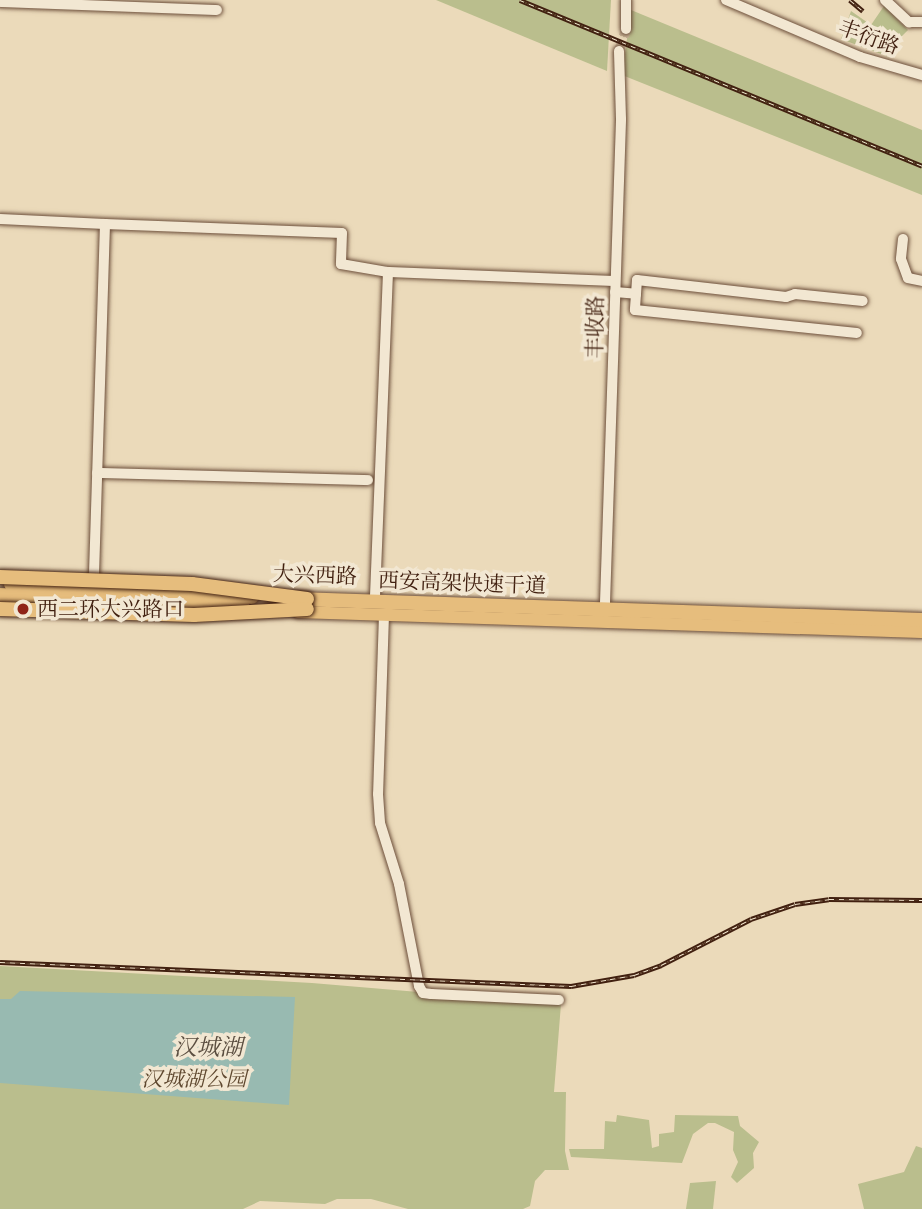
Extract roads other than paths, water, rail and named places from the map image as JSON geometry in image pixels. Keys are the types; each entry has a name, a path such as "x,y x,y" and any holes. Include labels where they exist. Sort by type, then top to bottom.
{"highway":[{"path":"0,577 192,584 307,604"},
{"name":"西安高架快速干道","path":"0,583 307,604 922,630"},
{"name":"西安高架快速干道","path":"0,594 922,620"},
{"path":"0,607 194,615 307,604"}],"main road":[{"name":"大兴西路","path":"0,583 922,613"},
{"name":"大兴西路","path":"0,607 922,630"}],"street":[{"path":"626,0 626,29"},
{"name":"丰衍路","path":"726,0 860,57 922,75"},
{"path":"885,0 909,22 922,22"},
{"path":"0,2 217,10"},
{"name":"丰收路","path":"605,603 621,119 619,51"},
{"path":"0,219 342,233 341,264 388,272 615,281"},
{"path":"94,586 105,224"},
{"path":"902,239 901,259 908,278 922,281"},
{"path":"375,596 388,272"},
{"path":"857,332 635,310 637,281 786,297 795,294 863,302"},
{"path":"615,292 636,294"},
{"path":"97,472 368,480"},
{"path":"384,615 379,804 419,986 423,993 431,994 559,1000"}],"water":[{"name":"汉城湖","path":"20,991 295,997 289,1105 0,1083 0,999 11,999"}],"tunnel":[{"path":"619,51 626,29"}],"railway":[{"path":"520,0 922,166"},
{"path":"850,0 863,11"},
{"path":"0,962 571,986 634,975 661,965 751,919 795,904 829,899 922,900"}],"place":[{"name":"西二环大兴路口","path":"23,609"}],"park label":[{"name":"汉城湖公园","path":"194,1079"}]}
